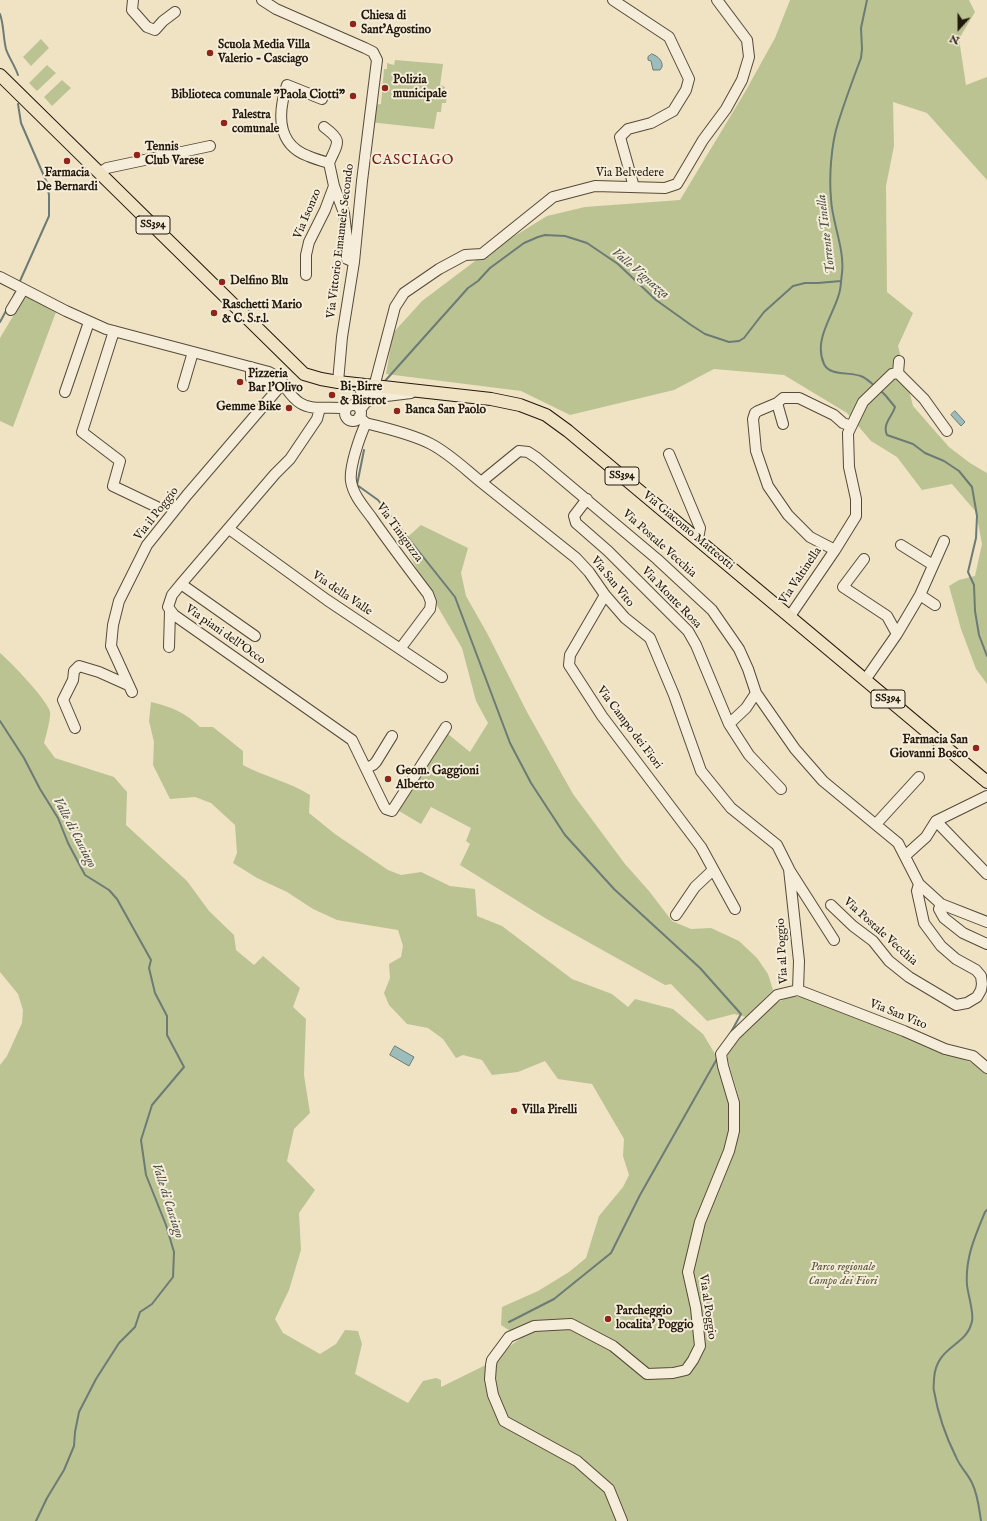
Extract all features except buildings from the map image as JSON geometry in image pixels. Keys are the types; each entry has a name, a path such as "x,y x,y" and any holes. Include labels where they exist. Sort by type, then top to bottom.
{"main road":[{"name":"Via Giacomo Matteotti","path":"0,75 228,298 300,371 309,376 338,382 491,400 520,405 546,415 568,431 790,616"},
{"name":"SS394","path":"790,616 987,782"}],"street":[{"path":"132,0 132,10 147,26 155,30 163,21 176,12"},
{"name":"Via Vittorio Emanuele Secondo","path":"262,0 276,9 373,52 377,60 362,181 354,262 342,338 338,382"},
{"path":"613,0 669,37 689,79 686,90 673,111 650,123 628,130 620,137 634,187"},
{"name":"Via Belvedere","path":"362,411 361,395 368,386 395,306 404,293 439,269 465,256 482,254 553,197 595,186 665,188 677,184 704,140 726,109 742,80 749,57 747,40 717,0"},
{"path":"322,99 287,85 283,98 283,134 293,147 307,156 329,163"},
{"path":"324,126 336,136 337,139 337,145 329,163 334,186 344,213 348,249 347,259 354,262"},
{"path":"99,173 107,168 210,146"},
{"name":"Via Isonzo","path":"306,275 306,255 309,242 325,210 334,186"},
{"path":"0,277 23,290 89,322 114,332 251,367 251,378 268,384 276,375 298,402 310,407 334,407 346,409 352,405 432,444 446,453 481,482"},
{"path":"11,310 23,290"},
{"path":"65,392 89,322"},
{"path":"114,332 82,432 120,461 113,486 157,507"},
{"path":"183,386 193,352"},
{"path":"899,361 898,373 924,399 948,431"},
{"name":"Via Valtinella","path":"790,616 835,550 856,516 856,499 849,467 848,433 851,426 863,402 892,374 898,373"},
{"name":"Via il Poggio","path":"75,728 63,700 73,680 74,671 79,666 99,672 130,688 111,646 113,626 119,601 147,545 187,495 283,383"},
{"path":"346,409 345,414 348,419 355,420 362,411 378,397 427,392"},
{"name":"Via Valtinella","path":"835,550 810,537 788,515 768,486 756,451 753,419 755,413 777,403 783,398 799,398 834,415 843,423 851,426"},
{"path":"777,403 783,424"},
{"name":"Via piani dell'Occo","path":"320,408 317,419 290,460 275,474 181,584 170,599 168,607 170,611 352,740 386,809 392,811 446,726"},
{"name":"Via Tiniguzza","path":"362,411 361,434 352,468 352,484 361,503 428,594 431,602 430,609 400,649"},
{"name":"Via Postale Vecchia","path":"481,482 515,453 523,451 532,454 587,498 657,559 712,610 739,649 748,669 756,694 795,749 823,781 898,843 906,855 919,884 941,904 987,922"},
{"path":"669,454 700,528 698,539"},
{"name":"Via San Vito","path":"481,482 576,558 605,596 625,618 650,638 674,695 692,748"},
{"name":"Via Monte Rosa","path":"587,498 575,514 575,521 608,551 688,631 694,640 729,724 749,755 781,789"},
{"name":"Via della Valle","path":"229,529 328,600 442,677"},
{"path":"865,680 898,634 920,595 944,541"},
{"path":"901,545 933,565"},
{"path":"864,559 843,587 887,616 898,634"},
{"path":"181,584 255,636"},
{"path":"920,595 934,605"},
{"name":"Via Campo dei Fiori","path":"605,596 570,655 569,665 602,716 701,847 735,909"},
{"path":"168,646 170,611"},
{"path":"729,724 746,708 756,694"},
{"path":"366,768 376,762 392,736"},
{"name":"Via al Poggio","path":"692,748 701,771 731,808 777,845 789,869 834,940"},
{"path":"876,824 919,777"},
{"path":"906,855 926,837 936,821 987,796"},
{"path":"936,821 987,874"},
{"name":"Via al Poggio","path":"622,1521 609,1488 577,1461 504,1421 493,1395 490,1379 492,1360 509,1337 534,1326 572,1324 613,1346 648,1374 673,1373 686,1370 693,1360 700,1346 696,1308 688,1272 700,1222 729,1151 734,1131 734,1103 721,1054 735,1035 777,996 798,990 799,961 789,869"},
{"path":"676,915 695,887 713,870"},
{"name":"Via Postale Vecchia","path":"831,905 853,926 873,941 888,961 909,977 956,1005 967,1003 977,996 981,990 981,976 976,970 956,959 941,946 924,923 916,891 919,884"},
{"name":"Via Postale Vecchia","path":"941,904 939,909 944,918 963,933 987,944"},
{"name":"Via San Vito","path":"798,990 904,1031 945,1049 973,1056 987,1068"}],"green space":[{"path":"790,0 969,0 975,12 959,39 966,85 987,77 987,180 927,113 893,102 894,146 886,186 887,292 913,313 898,346 913,406 949,447 970,463 987,473 987,684 976,669 961,629 949,586 959,580 975,576 982,544 976,512 952,484 922,490 897,457 871,441 847,413 784,375 714,369 674,390 570,415 521,391 386,374 393,333 422,301 479,258 547,216 585,207 680,200 745,92 775,38"},
{"path":"41,39 49,48 31,66 23,57"},
{"path":"395,60 443,64 440,85 445,87 444,92 447,93 446,103 442,103 441,112 437,112 434,129 369,122 372,105 381,104 384,69 387,69 387,63 394,65"},
{"path":"47,65 56,73 37,91 29,83"},
{"path":"62,80 71,88 52,106 44,97"},
{"path":"25,296 56,312 13,427 0,421 0,338"},
{"path":"421,525 468,548 461,573 466,596 487,633 527,712 573,794 625,864 649,891 672,921 691,929 711,928 739,941 757,958 768,974 773,990 746,1017 734,1014 707,1021 671,984 665,985 545,918 460,865 470,844 466,841 471,828 431,807 421,824 399,811 448,734 470,752 488,723 476,701 462,648 402,542"},
{"name":"Parco regionale Campo dei Fiori","path":"0,653 28,681 48,707 50,718 44,743 55,758 114,777 127,792 126,825 187,881 209,911 234,935 236,950 254,965 263,956 300,988 293,1007 306,1019 304,1075 310,1113 294,1129 287,1161 315,1190 299,1213 301,1250 289,1290 275,1319 283,1333 320,1354 336,1344 345,1330 358,1331 362,1344 355,1374 408,1403 423,1381 436,1378 441,1380 441,1387 498,1359 510,1346 521,1338 501,1325 502,1307 538,1291 569,1272 586,1258 599,1216 623,1187 629,1175 623,1156 624,1139 592,1084 558,1079 545,1061 518,1072 492,1075 482,1060 463,1055 456,1058 443,1039 428,1028 407,1024 389,1005 384,993 390,978 389,964 401,957 403,946 398,930 337,920 313,909 287,892 257,878 233,863 237,853 235,825 211,803 195,797 170,799 153,765 154,742 149,721 151,702 177,711 200,727 213,727 243,751 243,765 302,790 310,795 309,813 335,834 388,870 401,875 421,872 450,886 475,889 477,916 502,926 572,979 612,994 628,1007 635,999 673,1009 703,1034 715,1054 739,1122 739,1099 728,1059 728,1053 731,1047 776,1003 789,997 802,997 906,1036 975,1064 987,1072 987,1521 0,1521 0,1065 7,1056 22,1023 23,1010 18,994 0,972"}],"water":[{"path":"652,54 658,57 661,61 662,67 660,70 653,70 651,61 648,60 648,57"},
{"path":"955,411 965,422 961,426 951,415"},
{"path":"395,1046 414,1057 409,1066 390,1055"}],"waterway":[{"name":"Torrente Tinella","path":"867,0 861,28 861,58 838,123 832,151 830,171 831,199 842,255 842,273 839,294 822,337 821,355 824,364 831,371 858,375 875,386"},
{"name":"Valle di Casciago","path":"0,14 6,49 18,75"},
{"name":"Valle di Casciago","path":"18,104 21,123 47,183 49,195 49,216 20,281"},
{"name":"Valle Vignazza","path":"385,381 468,288 478,281 490,268 524,243 545,235 565,236 587,243 618,264 656,300 691,325 705,334 729,342 739,341 744,338 764,312 793,286 805,283 841,281"},
{"name":"Valle di Casciago","path":"13,298 15,293"},
{"name":"Valle di Casciago","path":"0,322 7,309"},
{"name":"Torrente Tinella","path":"880,390 895,407 886,427 887,435 913,444 925,453 944,461 959,471 972,487 977,516 976,538 968,572 974,585 975,611 979,635 987,656"},
{"path":"364,450 357,485 378,500 455,597 510,743 531,783 565,835 614,889 700,968 741,1014 730,1034"},
{"name":"Valle di Casciago","path":"0,721 24,758 40,789 58,818 68,843 85,875 109,890 117,899 151,960 149,968 155,993 167,1016 167,1035 184,1067 152,1105 141,1140 146,1175 166,1225 174,1252 173,1277 152,1304 140,1312 135,1327 119,1343 96,1379 79,1412 74,1446 64,1470 47,1498 36,1521"},
{"path":"509,1322 554,1299 611,1253 640,1195 718,1057"},
{"name":"Torrente Tinella","path":"981,1521 976,1492 958,1461 940,1417 934,1390 934,1379 936,1368 940,1359 964,1336 969,1330 972,1321 972,1308 967,1285 969,1256 974,1239 987,1210"}],"place":[{"name":"Chiesa di Sant'Agostino","path":"353,24"},
{"name":"Scuola Media Villa Valerio - Casciago","path":"210,53"},
{"name":"Polizia municipale","path":"385,88"},
{"name":"Biblioteca comunale \"Paola Ciotti\"","path":"353,96"},
{"name":"Palestra comunale","path":"224,123"},
{"name":"Tennis Club Varese","path":"137,155"},
{"name":"Farmacia De Bernardi","path":"67,161"},
{"name":"Delfino Blu","path":"222,282"},
{"name":"Raschetti Mario & C. S.r.l.","path":"214,313"},
{"name":"Pizzeria Bar l'Olivo","path":"240,382"},
{"name":"Bi-Birre & Bistrot","path":"332,395"},
{"name":"Gemme Bike","path":"289,408"},
{"name":"Banca San Paolo","path":"397,411"},
{"name":"Farmacia San Giovanni Bosco","path":"976,748"},
{"name":"Geom. Gaggioni Alberto","path":"388,779"},
{"name":"Villa Pirelli","path":"514,1111"},
{"name":"Parcheggio localita' Poggio","path":"608,1319"}],"district":[{"name":"CASCIAGO","path":"413,161"}]}
